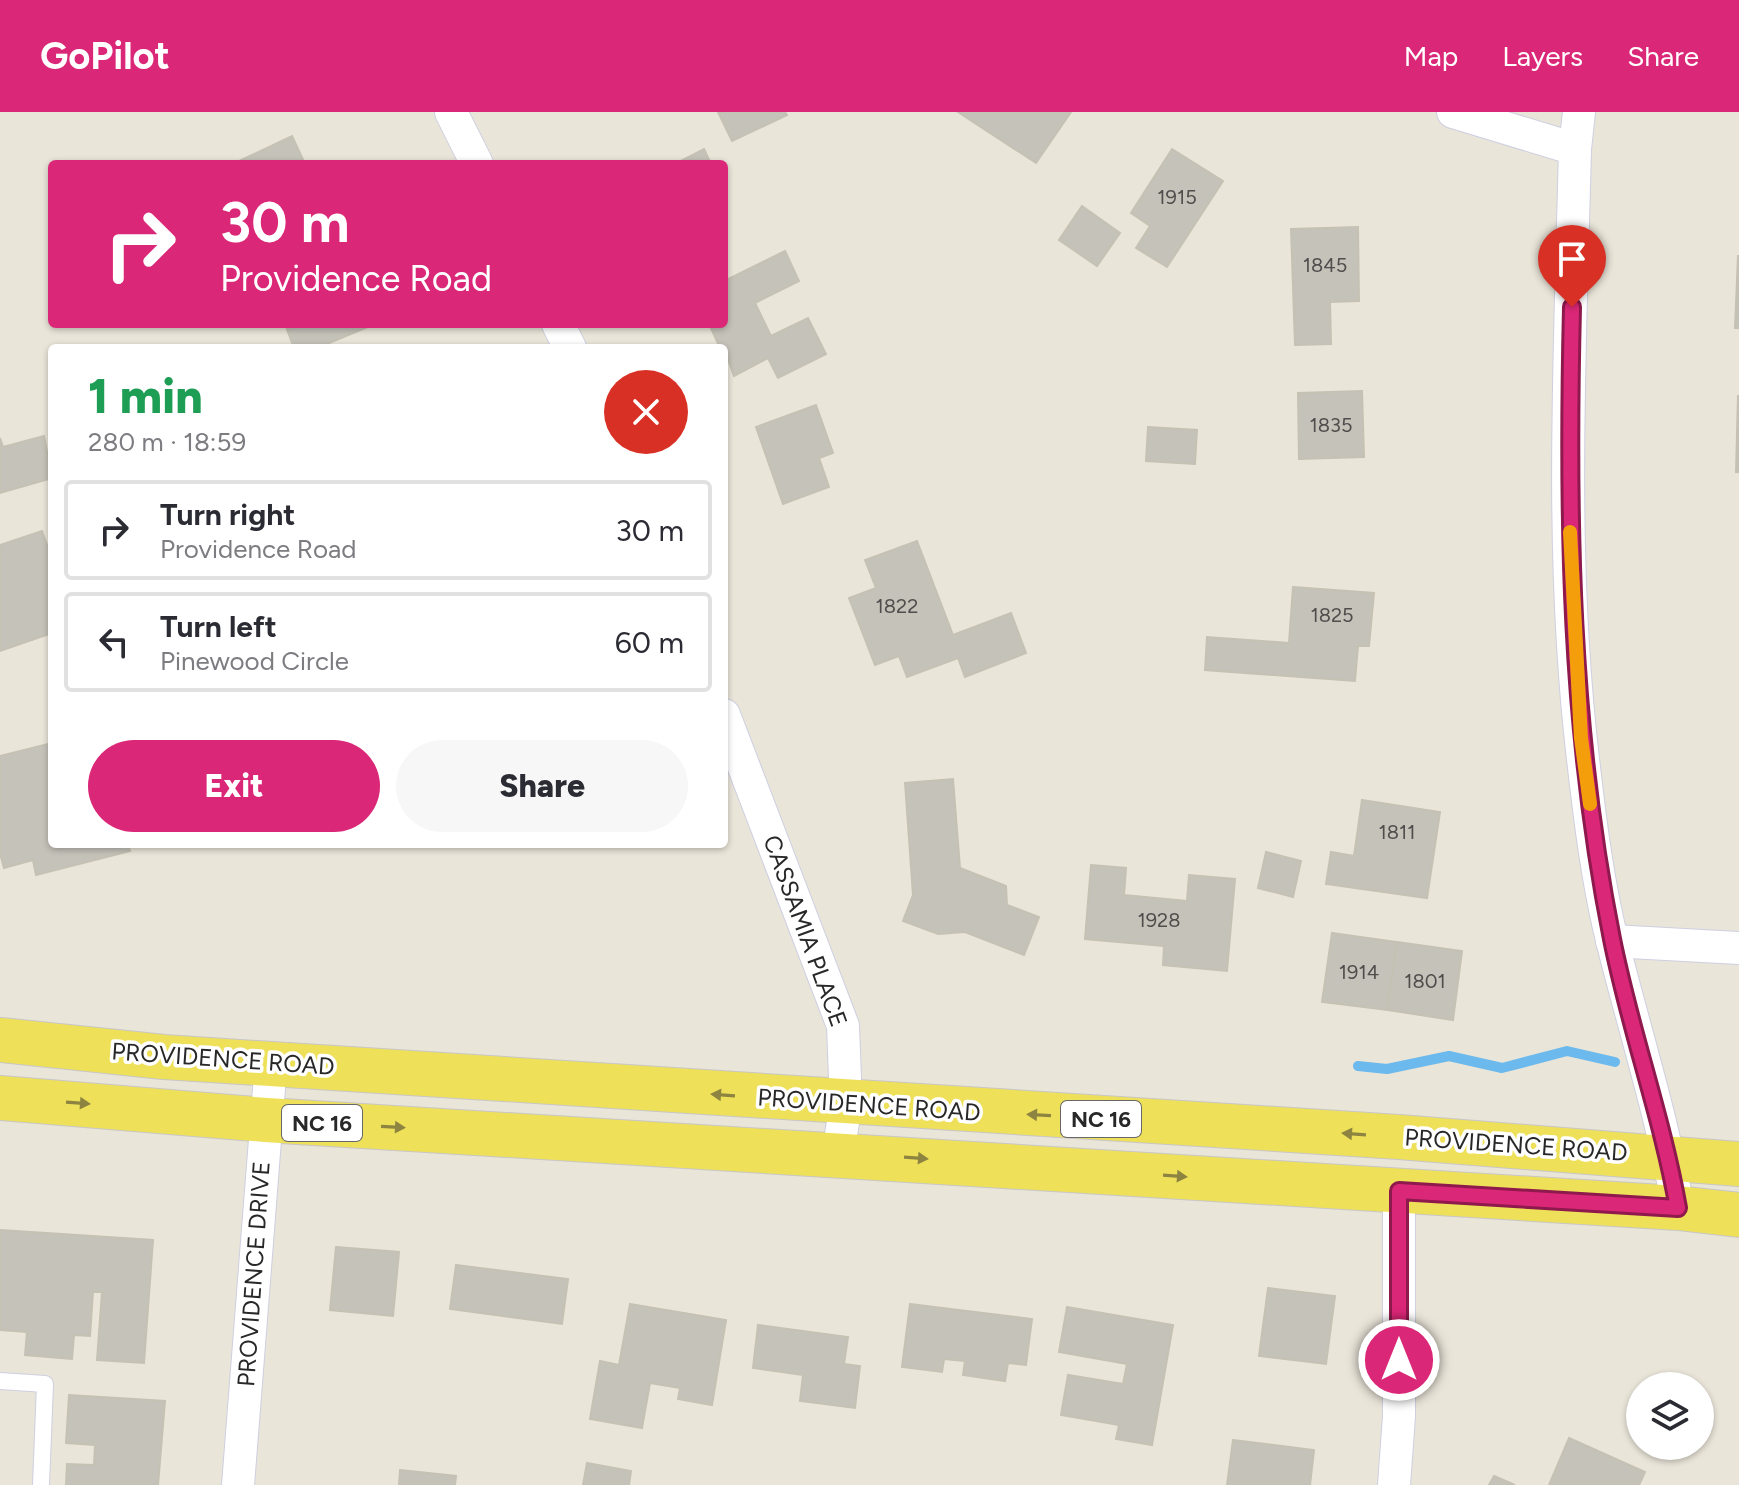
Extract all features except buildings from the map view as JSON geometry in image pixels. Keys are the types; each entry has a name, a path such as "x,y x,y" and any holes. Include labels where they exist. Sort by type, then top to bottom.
{"main road":[{"name":"PROVIDENCE ROAD","path":"0,1040 271,1063 846,1104 1669,1156 1739,1164"},
{"name":"PROVIDENCE ROAD","path":"0,1098 266,1120 838,1153 1678,1208 1739,1215"}],"street":[{"path":"451,112 475,160"},
{"path":"1453,112 1575,149"},
{"path":"1579,112 1575,149 1570,590 1583,760 1612,941 1669,1156 1678,1208"},
{"name":"CASSAMIA PLACE","path":"728,726 812,954 838,1011 845,1052 846,1104 838,1153"},
{"path":"1612,941 1739,948"},
{"name":"PROVIDENCE DRIVE","path":"238,1485 271,1063"},
{"path":"1394,1485 1399,1416 1399,1191"}],"lane":[{"path":"0,1381 45,1384 41,1485"}],"waterway":[{"path":"1358,1066 1387,1069 1449,1056 1502,1068 1567,1051 1615,1062"}],"slow traffic":[{"path":"1570,532 1570,590 1583,760 1590,804"}],"route":[{"path":"1399,1360 1399,1191 1678,1208 1664,1133 1612,941 1583,760 1570,590 1572,307"}]}
